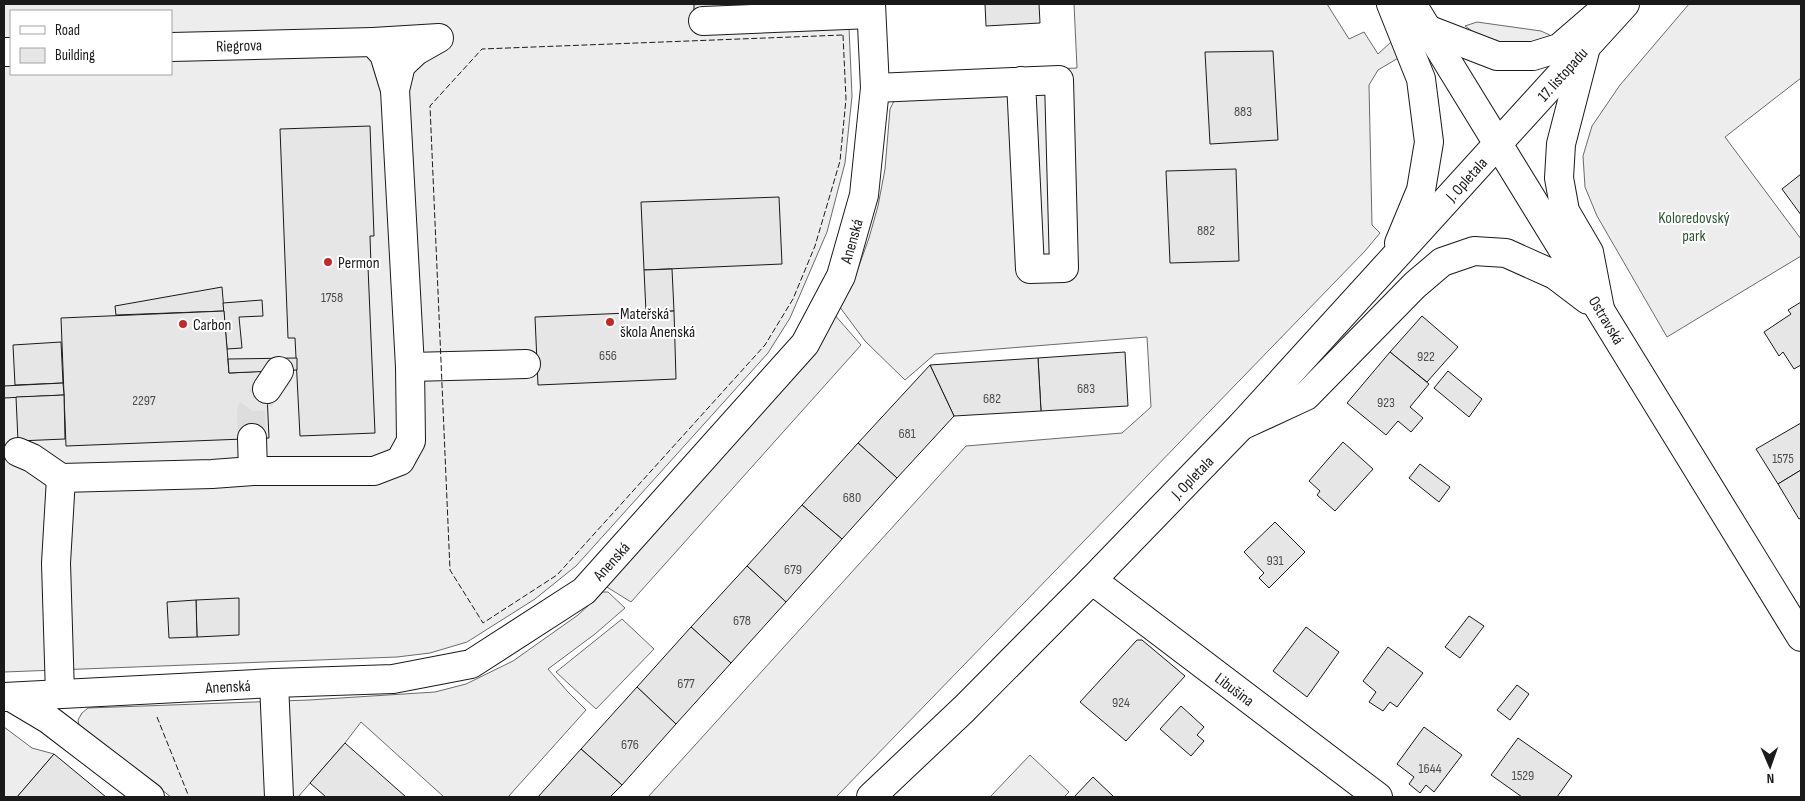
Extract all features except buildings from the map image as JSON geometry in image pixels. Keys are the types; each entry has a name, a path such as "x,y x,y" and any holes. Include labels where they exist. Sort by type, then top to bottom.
{"street":[{"path":"1391,4 1421,79 1429,142 1421,190 1392,260"},
{"name":"Ostravská","path":"1412,4 1801,637"},
{"path":"1427,29 1497,56 1533,56 1559,48 1610,4"},
{"name":"17. listopadu","path":"1498,144 1625,4"},
{"path":"703,21 791,10 871,9"},
{"name":"Anenská","path":"7,697 394,679 471,664 584,591 805,344 842,276 864,195 875,88 871,9"},
{"name":"Riegrova","path":"172,47 373,42 439,38 416,51 401,65 395,90"},
{"path":"18,452 32,458 61,478 212,474 253,471 374,471 400,461 411,442 410,367 395,90 384,54 373,42"},
{"path":"1586,48 1561,144 1560,178 1564,211 1589,252 1600,308"},
{"path":"875,88 1020,81 1059,80 1064,268 1030,269 1020,81"},
{"name":"J. Opletala","path":"880,794 1241,426 1498,144"},
{"path":"1241,426 1306,396 1415,284 1442,262 1474,251 1506,253 1555,275 1600,308"},
{"path":"410,367 526,364"},
{"path":"252,438 253,471"},
{"path":"60,694 56,563 61,478"},
{"name":"Libušina","path":"1092,580 1378,797"},
{"path":"274,684 279,797"},
{"path":"7,697 48,719 150,797"}],"shaded area":[{"path":"4,4 848,4 852,96 845,163 827,232 790,318 768,353 576,566 535,599 467,642 430,653 397,657 4,672"},
{"path":"1074,4 1327,4 1349,39 1364,32 1378,54 1391,42 1400,57 1378,70 1369,85 1372,225 1380,233 1365,251 836,797 648,797 966,446 1122,433 1151,407 1147,337 935,354 905,380 865,341 839,306 855,277 878,206 885,169 890,109 894,101 899,95 988,71 1077,68"},
{"name":"Koloredovský park","path":"1689,4 1801,4 1801,78 1725,137 1801,239 1801,256 1667,337 1597,216 1585,187 1583,156 1592,126 1620,85"},
{"path":"1477,22 1541,31 1554,37 1534,47 1486,41 1465,26"},
{"path":"826,305 861,345 631,602 594,579"},
{"path":"603,592 608,592 625,608 595,634 548,669 586,710 508,797 444,797 361,722 298,797 171,797 79,725 78,720 88,708 309,700 435,692 466,684 513,661 578,615"},
{"path":"622,619 654,649 596,709 556,672"},
{"path":"4,727 32,748 54,754 17,797 4,797"},
{"path":"1030,755 1069,792 1064,797 990,797"}],"tunnel":[{"path":"252,438 251,411 267,389"}],"fence":[{"path":"843,35 846,99 840,161 815,246 793,299 765,345 557,575 483,623 450,570 430,106 482,49 843,35"},
{"path":"157,717 189,797"}],"place":[{"name":"Permon","path":"328,262"},
{"name":"Mateřská škola Anenská","path":"610,322"},
{"name":"Carbon","path":"183,324"}]}
